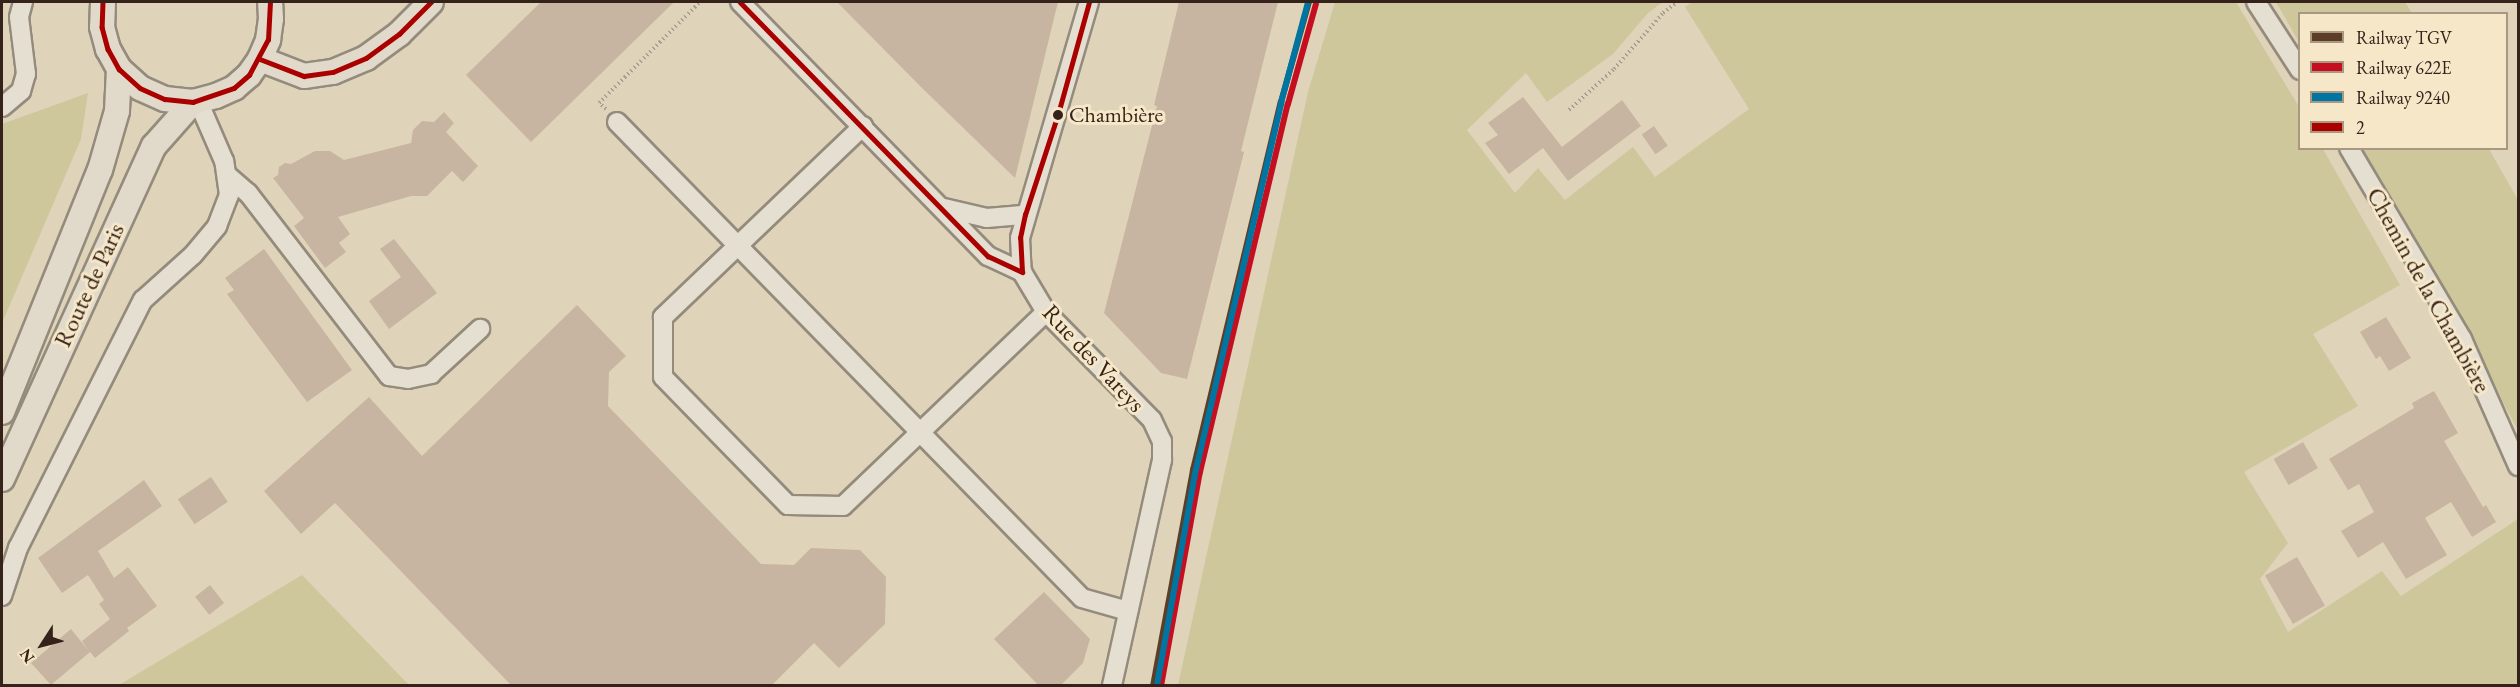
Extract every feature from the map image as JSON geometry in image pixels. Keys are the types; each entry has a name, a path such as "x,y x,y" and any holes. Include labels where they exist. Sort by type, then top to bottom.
{"main road":[{"path":"103,2 102,27 108,49 119,69 140,88 165,99 195,101 216,96 234,88 249,75 260,60 268,40 271,19 270,2"},
{"path":"260,60 304,76 333,72 366,58 399,34 431,2"},
{"name":"Route de Paris","path":"2,412 100,171 117,111 119,69"},
{"name":"Route de Paris","path":"2,479 154,146 195,101"}],"street":[{"path":"2,107 21,91 26,74 19,17 23,2"},
{"path":"740,2 944,208 988,256 1022,272"},
{"name":"Rue des Vareys","path":"1089,2 1020,238 1022,272 1047,312 1152,420 1162,441 1162,460 1112,686"},
{"path":"2256,2 2298,67"},
{"path":"2,596 18,548 143,300 193,255 217,226 229,195 227,175 224,161 195,101"},
{"path":"617,122 1082,598 1128,611"},
{"path":"863,126 663,317 663,377 756,473 788,505 843,506 1047,312"},
{"name":"Chemin de la Chambière","path":"2350,150 2462,339 2518,466"},
{"path":"227,175 248,193 389,376 408,379 431,374 480,329"},
{"path":"944,208 987,218 1025,215"}],"path":[{"path":"617,122 599,103 700,2"},
{"path":"1569,110 1614,69 1663,13 1677,2"}],"shaded area":[{"path":"1335,2 1663,2 1648,13 1613,54 1547,102 1526,73 1467,130 1515,193 1538,168 1565,200 1633,147 1655,177 1749,109 1685,7 1692,2 2236,2 2298,105 2298,150 2324,150 2400,285 2313,334 2358,406 2244,472 2288,543 2260,579 2288,632 2382,571 2401,596 2518,519 2518,685 1178,685 1308,92"},
{"path":"2276,2 2405,2 2411,12 2298,12 2298,40"},
{"path":"88,93 81,139 2,323 2,124"},
{"path":"2364,150 2490,150 2518,200 2518,430 2402,215"},
{"path":"302,575 409,685 119,685"}],"building":[{"path":"541,2 674,2 531,142 466,75"},
{"path":"837,2 1058,2 1015,178 922,88"},
{"path":"1179,2 1278,2 1241,151 1244,152 1187,379 1161,373 1104,313 1157,106 1154,105"},
{"path":"1523,97 1562,147 1622,100 1641,126 1568,181 1543,148 1509,174 1485,143 1498,135 1488,123"},
{"path":"444,112 454,123 446,132 478,166 463,182 452,171 427,196 411,196 338,217 350,234 339,243 346,252 325,268 294,226 304,218 273,178 278,175 279,167 285,163 291,164 315,151 330,151 344,160 411,143 413,130 422,121 434,122"},
{"path":"1654,126 1668,146 1655,154 1642,135"},
{"path":"394,239 437,293 389,329 369,301 401,277 380,249"},
{"path":"264,249 352,370 307,402 227,294 234,290 225,278"},
{"path":"577,305 626,356 609,372 608,406 761,564 794,565 811,548 860,550 886,577 885,624 839,668 814,643 771,686 512,686 335,503 301,534 264,491 369,397 422,456"},
{"path":"2386,317 2411,358 2389,371 2380,356 2376,359 2360,332"},
{"path":"2434,391 2458,433 2444,441 2483,507 2486,505 2496,522 2472,537 2451,502 2425,518 2447,555 2406,579 2383,542 2358,558 2341,531 2374,512 2359,484 2348,490 2329,459 2414,408 2412,403"},
{"path":"2303,442 2318,468 2289,485 2274,459"},
{"path":"211,477 228,502 195,524 178,499"},
{"path":"144,480 162,506 98,551 114,578 128,567 157,606 127,628 129,631 95,658 90,652 51,685 31,663 71,629 88,650 82,641 110,619 99,604 104,600 88,575 62,593 38,558"},
{"path":"2297,557 2325,605 2293,624 2265,576"},
{"path":"210,585 224,603 209,615 195,597"},
{"path":"1044,592 1090,639 1083,663 1060,686 1039,686 994,639"}],"rail line":[{"name":"9240","path":"1157,685 1195,474 1281,103 1308,2"},
{"name":"TGV","path":"1153,686 1193,470 1281,102 1309,2"},
{"name":"622E","path":"1161,686 1200,472 1288,104 1316,4"}],"transit line":[{"name":"2","path":"103,2 102,27 108,49 119,69 140,88 165,99 193,102 234,88 249,75 268,40 270,2"},
{"name":"2","path":"260,59 304,76 333,72 366,58 399,34 431,2"},
{"name":"2","path":"740,2 988,256 1022,272 1020,238 1025,215 1058,114 1089,2"}],"place":[{"name":"Chambière","path":"1058,115"}]}
